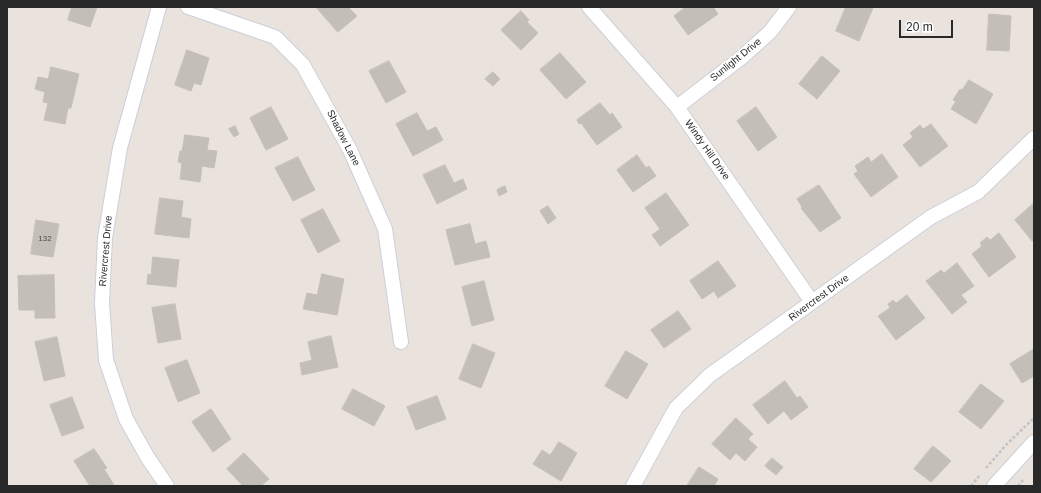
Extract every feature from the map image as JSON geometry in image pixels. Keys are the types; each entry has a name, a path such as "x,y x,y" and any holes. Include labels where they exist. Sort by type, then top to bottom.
{"street":[{"name":"Rivercrest Drive","path":"159,7 120,148 105,238 102,303 106,360 126,419 148,458 167,486"},
{"name":"Shadow Lane","path":"188,7 275,37 303,65 350,150 385,229 402,342"},
{"name":"Windy Hill Drive","path":"589,7 677,107 812,302"},
{"name":"Sunlight Drive","path":"677,107 741,58 770,32 789,7"},
{"name":"Rivercrest Drive","path":"633,486 676,408 710,375 932,217 978,192 1034,138"},
{"path":"994,486 1034,442"}],"path":[{"path":"971,486 1007,444 1034,418"}],"building":[{"path":"72,7 97,7 90,27 68,20"},
{"path":"316,7 348,7 357,16 338,32"},
{"path":"686,7 713,7 718,14 688,35 674,16"},
{"path":"846,7 873,8 859,41 836,31"},
{"path":"521,11 529,20 527,22 538,33 521,50 501,30"},
{"path":"989,14 1011,16 1009,51 987,50"},
{"path":"187,50 209,58 201,85 194,83 191,91 175,85"},
{"path":"560,53 586,82 566,99 540,70"},
{"path":"822,56 840,71 817,99 799,84"},
{"path":"389,61 406,92 386,103 369,71"},
{"path":"51,67 79,74 71,108 68,108 65,124 44,120 48,103 43,102 45,92 35,89 38,77 48,79"},
{"path":"493,72 500,79 493,86 485,79"},
{"path":"969,80 993,94 976,124 951,109 956,101 953,100 960,89 962,90"},
{"path":"600,103 610,115 612,113 622,127 597,145 581,123 579,124 577,120"},
{"path":"271,107 288,139 266,150 250,118"},
{"path":"756,107 777,137 758,151 737,121"},
{"path":"417,113 427,131 436,127 443,140 413,156 396,124"},
{"path":"931,124 948,146 920,167 903,145 913,137 910,133 920,125 923,129"},
{"path":"235,126 239,134 234,137 229,129"},
{"path":"185,135 209,138 207,150 217,151 214,168 202,166 200,182 180,179 182,163 178,162"},
{"path":"882,154 898,177 871,197 854,174 858,171 855,166 868,157 871,162"},
{"path":"637,155 646,168 649,166 656,176 633,192 617,170"},
{"path":"298,157 315,190 293,201 275,168"},
{"path":"445,165 454,183 463,179 467,189 437,204 423,175"},
{"path":"819,185 841,218 820,232 801,208 802,207 797,199"},
{"path":"505,186 507,192 499,196 497,190"},
{"path":"666,193 689,225 660,246 652,235 660,229 645,208"},
{"path":"160,198 183,201 181,217 191,219 189,238 155,234"},
{"path":"1034,203 1034,239 1032,241 1015,220"},
{"path":"548,206 556,218 548,224 540,211"},
{"path":"323,209 340,241 318,253 301,220"},
{"path":"36,220 59,224 53,257 31,254"},
{"path":"470,224 475,244 486,241 490,257 455,265 446,230"},
{"path":"999,233 1016,257 989,277 972,254 982,246 980,243 987,237 990,240"},
{"path":"153,257 179,260 176,287 147,284 148,274 151,275"},
{"path":"718,261 736,286 718,298 714,291 702,299 690,281"},
{"path":"957,263 974,286 961,295 967,302 952,314 926,281 941,270 944,273"},
{"path":"322,274 344,279 337,315 303,309 307,293 317,295"},
{"path":"54,275 55,318 35,318 35,310 19,310 18,276"},
{"path":"484,281 494,320 472,326 462,287"},
{"path":"907,295 925,318 896,340 878,316 890,308 888,304 893,300 896,303"},
{"path":"175,304 181,339 158,343 152,308"},
{"path":"678,311 691,329 664,348 651,330"},
{"path":"331,336 338,367 302,375 300,363 312,360 308,342"},
{"path":"57,337 65,376 44,381 35,342"},
{"path":"473,344 495,353 481,388 459,379"},
{"path":"1034,349 1034,376 1022,383 1010,364"},
{"path":"626,351 648,364 627,399 605,386"},
{"path":"187,360 200,393 178,402 165,368"},
{"path":"785,381 797,398 800,396 808,407 791,420 784,411 768,424 753,405"},
{"path":"981,384 1004,401 981,429 959,412"},
{"path":"353,389 385,406 374,426 342,409"},
{"path":"437,396 446,419 416,430 407,407"},
{"path":"72,397 84,428 62,436 50,405"},
{"path":"211,409 231,439 213,452 192,422"},
{"path":"736,418 753,434 748,439 757,447 745,461 736,453 730,460 712,444"},
{"path":"559,442 577,453 561,481 533,464 542,450 550,455"},
{"path":"933,446 951,461 931,482 914,469"},
{"path":"94,449 107,468 104,469 114,485 90,486 74,461"},
{"path":"244,453 269,479 261,486 243,486 227,469"},
{"path":"772,458 783,467 776,475 765,466"},
{"path":"699,467 718,479 714,486 687,486"}]}
